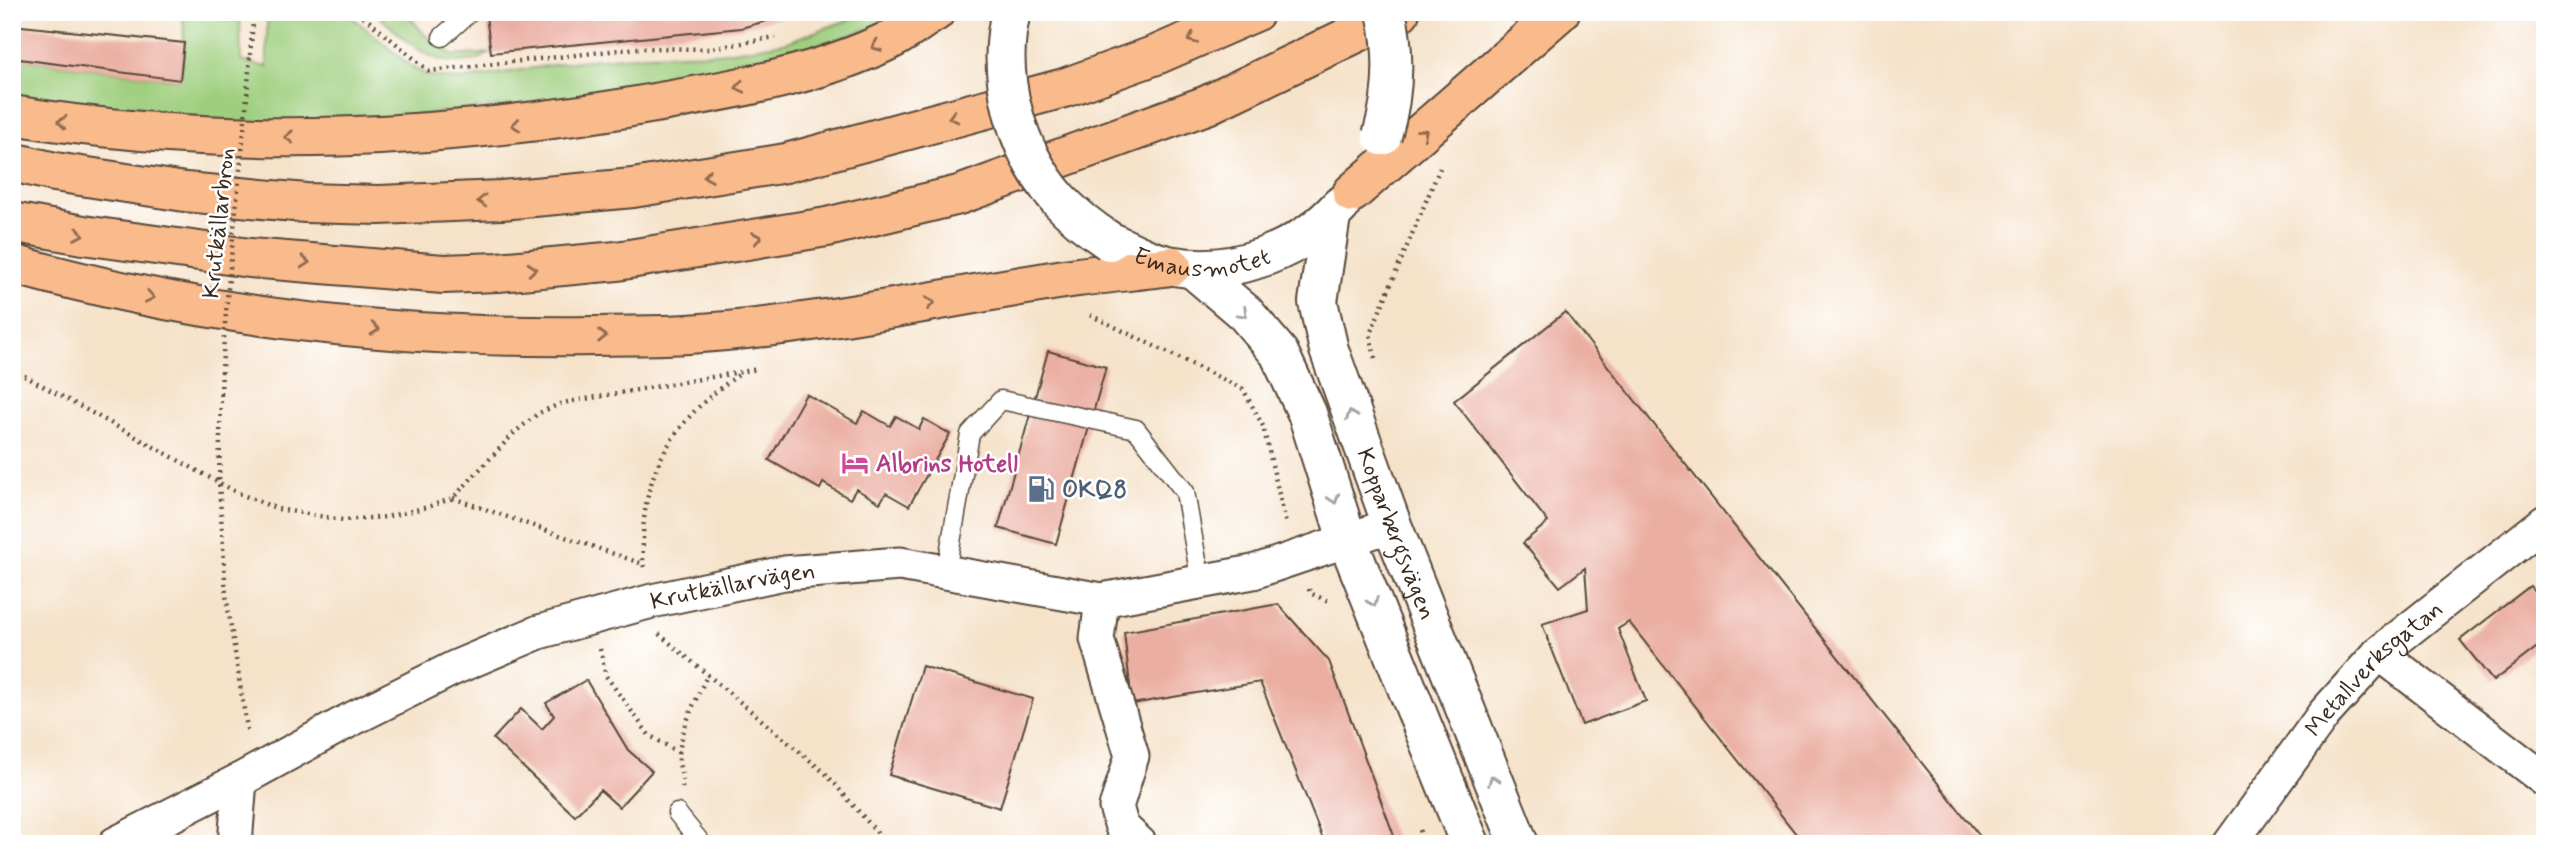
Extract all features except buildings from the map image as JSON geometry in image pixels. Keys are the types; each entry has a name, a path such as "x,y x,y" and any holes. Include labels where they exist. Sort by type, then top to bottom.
{"highway":[{"path":"12,115 53,122 209,136 375,137 475,130 586,116 807,72 891,40 935,12"},
{"path":"12,162 55,172 184,192 306,203 379,205 501,200 633,188 786,163 1064,88 1156,55 1255,12"},
{"path":"12,222 83,235 250,258 443,274 498,272 617,261 827,227 959,195 1207,105 1400,12"},
{"path":"1342,205 1484,76 1560,12"},
{"path":"12,264 144,296 262,317 451,335 537,337 688,334 836,319 1078,277 1182,267"}],"street":[{"name":"Emausmotet","path":"1011,12 1006,62 1010,99 1020,135 1036,167 1059,199 1085,225 1135,254 1182,267 1252,261 1287,248 1342,205 1367,170 1382,136 1389,111 1394,71 1386,12"},
{"name":"Kopparbergsvägen","path":"1342,205 1318,302 1329,350 1392,525 1519,844"},
{"name":"Kopparbergsvägen","path":"1182,267 1245,313 1279,353 1307,413 1347,539 1470,844"},
{"name":"Metallverksgatan","path":"2230,844 2324,714 2379,653 2545,522"},
{"name":"Krutkällarvägen","path":"115,844 454,668 539,632 652,601 784,573 900,564 1102,600 1253,572 1392,525"},
{"path":"1102,600 1097,639 1132,756 1116,807 1122,827 1140,844"},
{"path":"2379,653 2545,779"},
{"path":"235,844 240,780"}],"lane":[{"path":"442,37 470,12"},
{"path":"946,571 970,434 1001,400 1136,429 1185,492 1201,583"},
{"path":"677,813 702,844"}],"path":[{"name":"Krutkällarbron","path":"240,780 248,732 226,595 219,482 222,349 254,12"},
{"path":"358,12 429,71 639,48 710,49 778,37"},
{"path":"1370,334 1450,145 1442,127 1436,121"},
{"path":"1082,311 1242,389 1264,426 1288,533 1310,593"},
{"path":"12,369 219,482 278,509 343,520 407,513 453,498 515,432 539,413 562,403 743,372 717,389 691,413 660,457 646,502 643,564 659,636 826,774 887,844"},
{"path":"453,498 643,564"},
{"path":"647,639 659,636"},
{"path":"611,646 600,649 606,676 649,735 679,753"},
{"path":"677,813 683,779 679,767 679,753 688,722 707,676"}],"green space":[{"path":"183,12 240,12 241,61 267,67 267,12 346,12 413,68 429,76 460,80 578,61 719,53 784,43 870,12 900,12 870,28 782,58 664,89 293,128 12,99 12,58 180,80 184,43"},
{"path":"374,12 406,12 423,33 453,56 490,53 464,62 435,58 414,46"}],"place":[{"name":"Albrins Hotell","path":"855,463"},
{"name":"OKQ8","path":"1041,489"}]}
